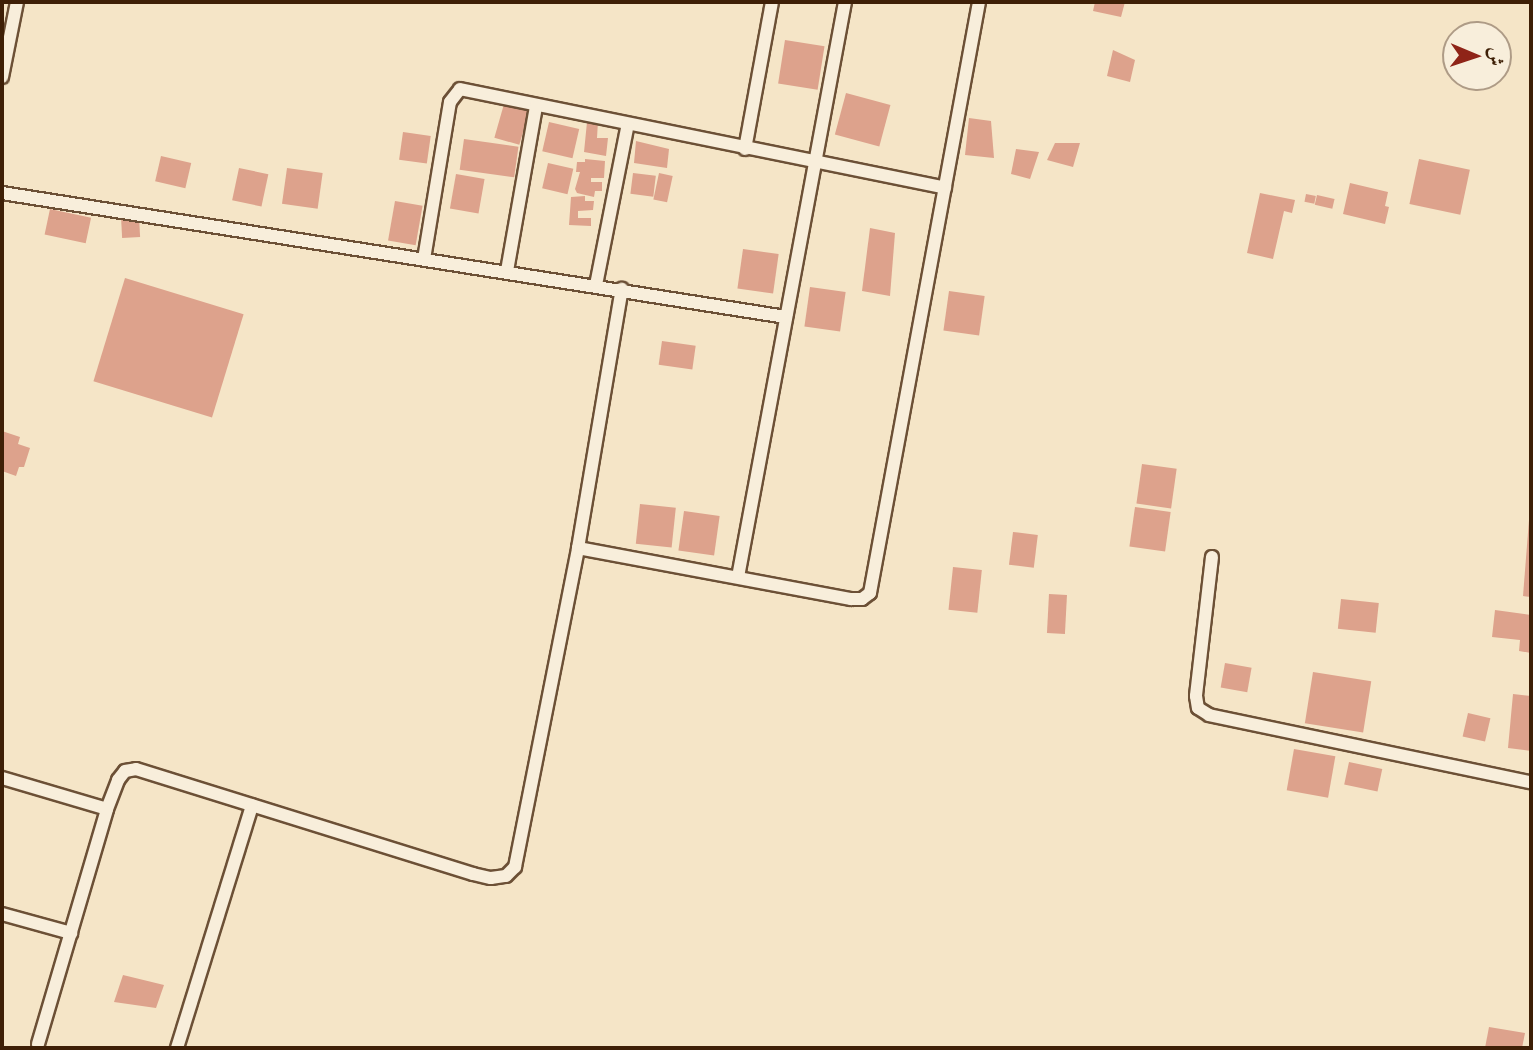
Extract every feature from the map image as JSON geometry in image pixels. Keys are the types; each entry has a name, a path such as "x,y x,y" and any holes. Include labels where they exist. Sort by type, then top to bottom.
{"street":[{"path":"2,77 6,37 17,2"},
{"path":"745,149 772,2"},
{"path":"738,577 845,2"},
{"path":"578,548 851,599 862,599 870,593 979,2"},
{"path":"425,258 454,94 460,89 945,188"},
{"path":"507,271 536,106"},
{"path":"596,285 628,124"},
{"path":"2,193 786,317"},
{"path":"38,1044 107,809 118,780 125,771 136,769 473,874 491,878 506,876 515,867 578,548 622,289"},
{"path":"1212,557 1196,696 1198,708 1209,715 1531,782"},
{"path":"2,778 107,809"},
{"path":"177,1048 251,805"},
{"path":"2,914 71,933"}],"building":[{"path":"1095,2 1125,2 1121,17 1093,11"},
{"path":"785,40 825,46 818,90 778,83"},
{"path":"1113,50 1135,60 1130,82 1107,76"},
{"path":"846,93 890,105 879,146 835,135"},
{"path":"504,104 529,111 519,145 494,138"},
{"path":"969,118 991,121 994,158 965,155"},
{"path":"598,121 597,138 608,138 606,156 584,152 587,122"},
{"path":"549,122 579,129 572,158 542,151"},
{"path":"403,132 431,136 427,164 399,160"},
{"path":"464,139 518,147 514,177 460,170"},
{"path":"636,141 669,149 667,168 634,163"},
{"path":"1055,143 1080,143 1073,167 1047,160"},
{"path":"1016,149 1039,152 1030,179 1011,174"},
{"path":"161,156 191,163 185,188 155,181"},
{"path":"585,159 605,161 604,178 591,178 591,182 602,182 602,191 595,191 594,197 577,193 575,189 580,172 576,172 577,162 585,162"},
{"path":"1419,159 1470,170 1460,215 1409,204"},
{"path":"548,163 573,169 567,194 542,188"},
{"path":"239,168 268,174 261,207 232,200"},
{"path":"287,168 323,173 318,209 282,204"},
{"path":"633,173 656,176 653,197 630,194"},
{"path":"659,173 673,176 667,202 653,199"},
{"path":"456,174 485,179 478,214 450,208"},
{"path":"1350,183 1388,192 1385,206 1389,207 1385,224 1343,214"},
{"path":"1260,193 1295,200 1292,213 1284,211 1273,259 1247,253"},
{"path":"1306,194 1316,196 1314,204 1304,202"},
{"path":"1317,195 1335,199 1332,209 1315,205"},
{"path":"585,196 585,201 594,201 593,210 578,211 578,218 591,218 591,226 569,225 571,197"},
{"path":"395,201 423,206 416,245 388,240"},
{"path":"50,209 91,218 86,243 45,234"},
{"path":"139,216 140,237 122,238 121,217"},
{"path":"870,228 895,233 890,296 862,291"},
{"path":"743,249 779,254 773,294 737,289"},
{"path":"125,278 244,314 212,418 93,381"},
{"path":"810,287 846,292 840,332 804,327"},
{"path":"949,291 985,296 979,336 943,331"},
{"path":"662,341 696,346 692,369 659,365"},
{"path":"2,431 20,437 18,444 30,448 24,467 19,467 16,476 2,471"},
{"path":"1142,464 1177,469 1171,508 1136,504"},
{"path":"640,504 676,508 672,548 636,544"},
{"path":"1135,507 1171,512 1165,552 1129,547"},
{"path":"684,511 720,516 714,556 678,551"},
{"path":"1531,520 1531,597 1523,596"},
{"path":"1013,532 1038,535 1034,568 1009,565"},
{"path":"953,567 982,570 977,613 949,610"},
{"path":"1049,594 1067,595 1065,634 1047,633"},
{"path":"1341,599 1379,603 1376,633 1338,629"},
{"path":"1495,610 1531,615 1531,653 1519,651 1520,640 1492,637"},
{"path":"1225,663 1252,668 1247,692 1221,688"},
{"path":"1313,672 1371,681 1363,733 1305,723"},
{"path":"1513,694 1531,696 1531,751 1508,748"},
{"path":"1468,713 1490,718 1485,742 1463,736"},
{"path":"1294,749 1335,756 1328,798 1287,790"},
{"path":"1349,762 1382,769 1377,792 1344,784"},
{"path":"123,975 164,985 156,1008 114,1002"},
{"path":"1489,1027 1525,1033 1522,1048 1485,1048"}]}
